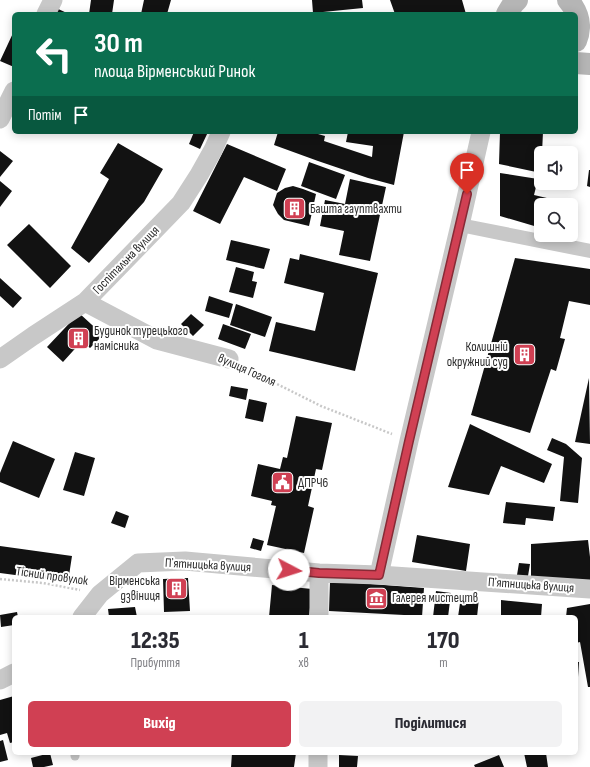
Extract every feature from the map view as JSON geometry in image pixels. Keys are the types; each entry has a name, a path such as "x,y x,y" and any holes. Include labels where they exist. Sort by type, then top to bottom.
{"main road":[{"path":"578,10 578,36"},
{"path":"578,63 590,64"}],"street":[{"path":"47,12 53,0"},
{"path":"0,119 12,95"},
{"name":"Госпітальна вулиця","path":"0,359 85,302 181,203 199,175 220,134"},
{"path":"379,575 480,134"},
{"path":"460,225 590,251"},
{"name":"вулиця Гоголя","path":"85,302 157,340 229,359"},
{"name":"Пʼятницька вулиця","path":"84,615 100,594 138,563 185,561 319,573 379,575 590,589"},
{"path":"319,573 319,615"},
{"path":"0,680 12,674"},
{"path":"318,755 318,767"}],"path":[{"name":"вулиця Гоголя","path":"229,359 321,406 409,441"},
{"name":"Тісний провулок","path":"0,579 43,583 100,594"}],"building":[{"path":"91,0 114,0 112,12 89,12"},
{"path":"144,0 171,0 168,12 141,12"},
{"path":"312,0 362,0 363,8 313,12"},
{"path":"390,0 462,0 465,12 394,12"},
{"path":"54,7 65,12 52,12"},
{"path":"12,35 12,66 0,61"},
{"path":"193,134 207,134 200,149 189,144"},
{"path":"277,134 318,134 325,136 324,141 372,157 373,146 346,142 348,134 404,134 394,185 368,178 274,145"},
{"path":"500,134 543,134 542,146 534,146 534,172 499,164"},
{"path":"118,143 163,169 144,202 89,263 71,248 109,179 100,173"},
{"path":"227,144 286,169 277,191 244,177 220,224 193,211"},
{"path":"0,151 13,161 0,177"},
{"path":"309,162 345,175 336,199 301,186"},
{"path":"590,170 590,187 587,186"},
{"path":"500,173 534,178 534,190 535,190 534,195 547,198 534,198 534,226 500,216"},
{"path":"350,179 386,187 370,261 339,255 344,231 320,226 325,200 345,204"},
{"path":"0,181 12,191 0,207"},
{"name":"Башта гауптвахти","path":"293,186 316,194 309,226 284,220 278,214 273,205 277,193 285,188"},
{"path":"29,224 71,266 50,288 7,245"},
{"path":"231,240 270,249 264,269 226,260"},
{"path":"300,254 378,273 355,371 269,351 276,322 315,331 324,293 284,283 290,258 299,260"},
{"name":"Колишній окружний суд","path":"515,258 590,269 590,305 569,301 560,338 565,339 556,371 551,369 530,433 471,415"},
{"path":"236,267 254,272 252,281 257,282 253,298 229,292"},
{"path":"0,278 22,298 13,308 0,296"},
{"path":"209,296 233,304 229,318 205,311"},
{"path":"236,304 272,317 265,337 230,325"},
{"name":"Будинок турецького намісника","path":"79,313 103,335 90,348 82,341 63,362 47,347"},
{"path":"191,314 204,325 193,336 181,324"},
{"path":"223,324 251,334 245,349 218,339"},
{"path":"589,378 590,444 575,442"},
{"path":"231,386 248,389 246,400 229,396"},
{"path":"249,399 267,403 263,422 245,418"},
{"name":"ДПРЧ6","path":"296,416 332,423 322,470 316,469 308,506 314,508 304,553 267,545 276,506 271,505 272,501 251,496 258,464 280,469 283,457 287,458"},
{"path":"470,424 552,464 544,483 501,466 489,495 448,487"},
{"path":"552,438 566,444 582,458 578,503 560,501 564,457 547,450"},
{"path":"13,441 55,459 39,498 0,482 0,473"},
{"path":"75,452 95,458 84,496 63,490"},
{"path":"506,502 555,507 553,521 526,518 525,525 503,523"},
{"path":"116,511 129,516 125,528 111,523"},
{"path":"417,535 470,544 466,571 412,562"},
{"path":"253,538 264,541 261,551 250,548"},
{"path":"588,540 590,581 531,581 531,544"},
{"path":"0,546 72,556 68,582 0,573"},
{"path":"519,563 530,564 527,582 516,581"},
{"name":"Вірменська дзвіниця","path":"188,578 190,611 164,612 163,579"},
{"path":"330,581 424,588 422,615 329,611"},
{"path":"272,585 312,589 309,615 269,615"},
{"path":"436,591 451,593 448,615 433,615"},
{"path":"461,596 479,598 477,615 458,615"},
{"path":"501,600 542,604 541,615 501,615"},
{"path":"590,604 590,687 588,687 580,642 578,642 578,615 566,615 567,608"},
{"path":"135,607 137,615 109,615 108,609"},
{"path":"17,612 18,615 12,615 12,625 1,627 0,615"},
{"path":"12,697 12,742 10,743 7,733 0,735 0,700"},
{"path":"3,740 8,760 0,762 0,741"},
{"path":"42,755 50,755 53,765 33,767 31,758"},
{"path":"232,755 296,755 294,767 231,767"},
{"path":"339,755 358,756 357,767 339,767"},
{"path":"499,755 504,767 475,767 474,765"},
{"path":"524,755 546,755 548,767 527,767"}],"place":[{"name":"Башта гауптвахти","path":"294,209"},
{"name":"Будинок турецького намісника","path":"78,338"},
{"name":"Колишній окружний суд","path":"524,354"},
{"name":"ДПРЧ6","path":"283,483"},
{"name":"Вірменська дзвіниця","path":"176,588"},
{"name":"Галерея мистецтв","path":"377,598"}],"route":[{"path":"289,570 319,573 379,575 467,194"}]}
